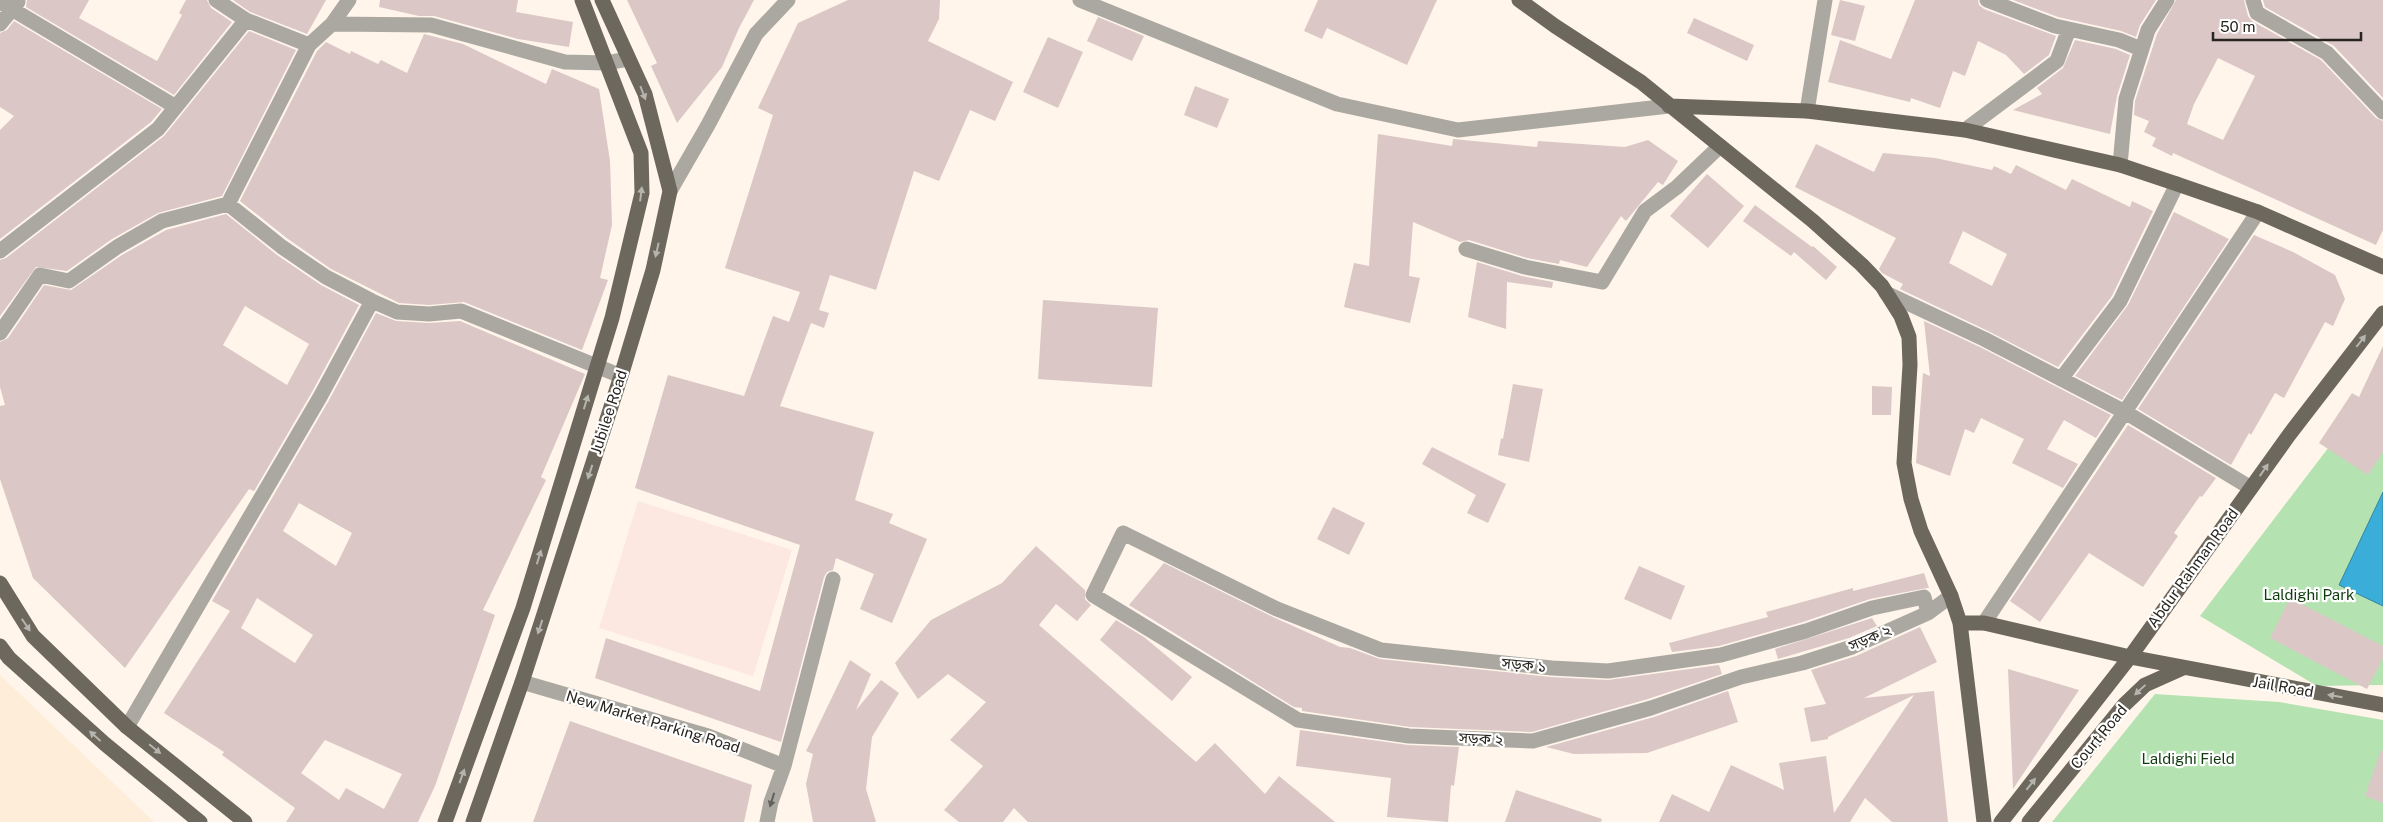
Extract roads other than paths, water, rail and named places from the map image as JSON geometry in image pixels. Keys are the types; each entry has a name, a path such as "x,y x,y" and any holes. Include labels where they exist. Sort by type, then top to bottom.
{"main road":[{"path":"445,822 523,608 612,318 642,193 642,153 582,0"},
{"name":"Jubilee Road","path":"473,822 522,682 621,376 653,270 670,191 645,94 602,0"},
{"path":"1519,0 1641,82 1813,221 1862,265 1886,293 1901,316 1909,337 1910,365 1904,463 1911,499 1921,531 1951,596 1960,623 1984,822"},
{"path":"1669,106 1807,111 1965,130 2120,166 2177,184 2258,212 2383,267"},
{"name":"Abdur Rahman Road","path":"2001,822 2130,657 2289,435 2383,313"},
{"path":"0,583 34,636 126,727 246,822"},
{"name":"Jail Road","path":"1960,623 1984,622 2130,657 2383,705"},
{"path":"0,646 9,658 105,744 200,822"},
{"name":"Court Road","path":"2029,822 2124,705 2145,685 2183,668"}],"street":[{"path":"216,0 246,20 309,45"},
{"path":"0,333 40,275 69,281 117,246 162,221 228,204 309,45 332,24 349,0"},
{"path":"670,191 708,126 756,34 788,0"},
{"path":"1080,0 1337,104 1458,130 1669,106"},
{"path":"1807,111 1825,0"},
{"path":"1987,0 2055,26 2119,40 2141,49"},
{"path":"2120,166 2126,99 2148,30 2168,0"},
{"path":"2253,0 2257,13 2327,53 2383,112"},
{"path":"0,24 11,3 176,107"},
{"path":"0,251 158,129 246,20"},
{"path":"332,24 430,25 565,62 606,63 628,59"},
{"path":"1965,130 2057,61 2069,29"},
{"path":"1466,249 1525,267 1602,282 1645,211 1677,187 1720,146"},
{"path":"2061,379 2120,301 2177,184"},
{"path":"228,204 282,247 326,277 397,312 429,314 461,311 621,376"},
{"path":"1984,622 2258,212"},
{"path":"1886,293 1984,339 2125,412 2251,488"},
{"path":"126,727 320,397 372,301"},
{"name":"সড়ক ১","path":"1113,557 1124,533 1277,609 1381,650 1552,668 1608,671 1721,655 1872,608 1924,597 1928,613"},
{"name":"সড়ক ২","path":"1113,557 1093,595 1298,720 1409,736 1533,742 1651,708 1741,677 1802,663 1835,652 1928,613"},
{"path":"767,822 771,802 784,766 833,580"},
{"path":"1928,613 1951,596"},
{"name":"New Market Parking Road","path":"522,682 708,736 784,766"}],"water":[{"path":"2383,492 2383,606 2339,585"}],"park label":[{"name":"Laldighi Park","path":"2309,595"},
{"name":"Laldighi Field","path":"2188,759"}]}
